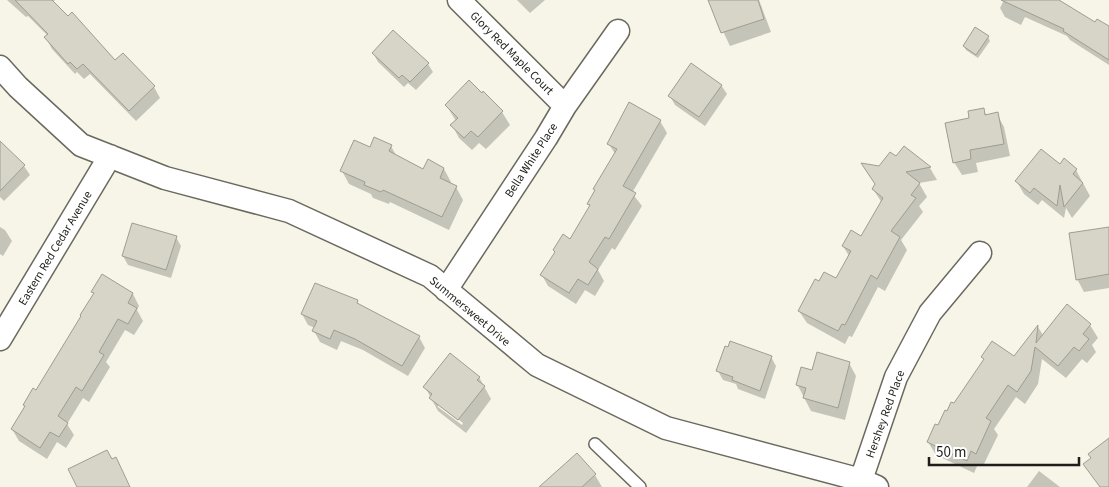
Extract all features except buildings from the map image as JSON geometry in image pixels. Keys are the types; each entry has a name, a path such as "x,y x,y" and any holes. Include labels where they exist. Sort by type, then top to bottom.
{"street":[{"name":"Glory Red Maple Court","path":"459,0 565,106"},
{"name":"Bella White Place","path":"446,290 565,106 618,31"},
{"name":"Summersweet Drive","path":"0,67 18,87 81,145 166,178 289,211 430,276 537,366 666,428 869,483"},
{"name":"Eastern Red Cedar Avenue","path":"0,339 110,156"},
{"name":"Hershey Red Place","path":"869,483 896,377 930,313 980,254"}],"lane":[{"path":"595,444 640,487"}]}
